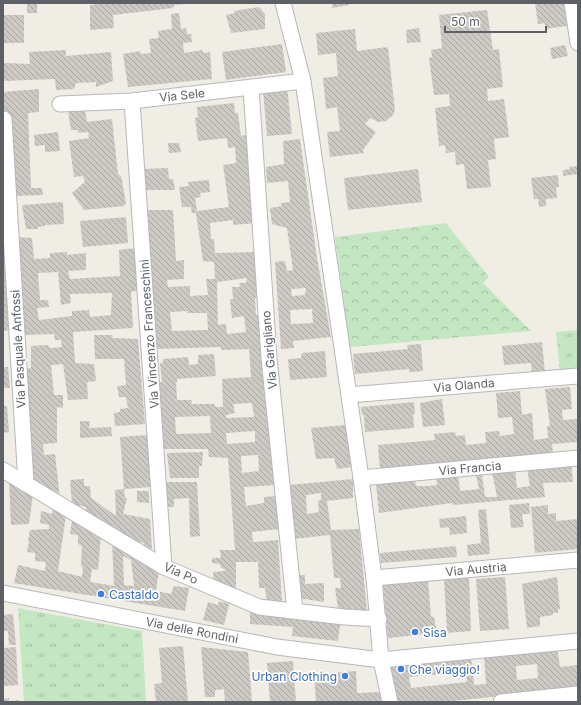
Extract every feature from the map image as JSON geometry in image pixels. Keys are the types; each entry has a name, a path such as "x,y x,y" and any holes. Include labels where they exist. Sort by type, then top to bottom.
{"street":[{"path":"283,3 303,81 361,478 379,619 381,660 390,702"},
{"path":"574,3 578,43"},
{"name":"Via Sele","path":"60,104 132,100 251,88 303,81"},
{"name":"Via Garigliano","path":"251,88 269,358 295,611"},
{"name":"Via Vincenzo Franceschini","path":"132,100 164,567"},
{"name":"Via Pasquale Anfossi","path":"4,119 26,483"},
{"name":"Via Olanda","path":"349,395 578,376"},
{"name":"Via Francia","path":"361,478 578,458"},
{"name":"Via Po","path":"3,470 164,567 259,607 344,617 379,619"},
{"name":"Via Austria","path":"374,578 578,560"},
{"name":"Via delle Rondini","path":"3,593 277,647 381,660 578,641"},
{"path":"501,702 578,694"}],"green space":[{"path":"446,223 489,277 483,283 531,331 350,347 335,237"},
{"path":"578,330 578,370 560,372 556,332"},
{"path":"18,608 142,631 146,702 24,702"}],"building":[{"path":"27,3 37,3 37,13 27,13"},
{"path":"107,3 184,4 174,5 173,8 113,15 114,28 90,30 90,5"},
{"path":"332,3 348,3 349,5 332,8"},
{"path":"535,3 564,3 567,26 545,29 545,23 538,24"},
{"path":"259,7 265,14 265,29 231,33 226,15 235,13 234,11"},
{"path":"487,10 493,50 499,49 503,87 487,89 488,101 504,99 509,137 494,139 496,159 488,160 491,187 467,189 464,164 456,165 455,152 446,153 445,145 439,146 435,108 450,106 449,94 434,95 429,58 432,57 431,50 442,48 439,15"},
{"path":"179,13 181,29 186,28 187,34 191,34 192,42 183,43 184,53 203,50 203,53 210,52 212,79 128,87 123,54 140,51 141,54 151,53 149,39 159,38 158,31 172,29 171,14"},
{"path":"3,15 24,15 24,43 3,43"},
{"path":"419,28 421,42 407,43 406,30"},
{"path":"355,29 357,51 388,47 395,111 386,121 378,122 370,118 365,124 376,132 363,150 364,153 330,157 327,132 340,131 337,107 326,109 323,78 338,76 336,53 318,55 316,33"},
{"path":"282,44 286,72 226,80 222,52"},
{"path":"565,45 568,56 552,59 550,48"},
{"path":"66,50 66,56 111,52 113,81 96,87 96,82 76,83 74,89 56,90 55,79 3,81 3,63 30,64 29,52"},
{"path":"287,86 292,134 267,136 263,90"},
{"path":"39,89 39,112 28,113 31,188 42,188 43,195 14,196 3,114 3,92"},
{"path":"234,103 235,113 238,113 241,136 251,134 256,223 233,225 233,220 210,223 211,239 214,239 215,253 259,252 262,296 255,298 256,315 263,315 276,485 244,487 246,506 264,503 264,497 277,496 279,529 252,532 253,542 278,540 282,601 267,601 265,588 259,588 258,562 236,562 236,593 214,586 213,572 225,571 225,569 221,568 220,564 212,563 212,558 221,558 220,550 235,550 228,458 209,457 208,449 164,449 157,383 162,382 160,363 163,363 163,359 188,357 189,365 198,364 198,355 214,354 216,376 177,379 177,400 191,400 192,404 214,404 215,407 223,407 222,379 251,377 249,349 221,350 221,347 154,349 144,210 173,210 176,261 184,260 184,279 167,280 168,287 190,286 190,296 208,295 206,279 215,279 214,262 203,261 196,213 192,213 191,207 182,207 179,187 189,186 188,182 209,180 210,192 200,193 201,197 195,198 197,211 229,207 223,165 236,163 235,147 228,148 227,138 198,141 195,118 198,117 197,107","holes":["247,278 246,283 239,283 240,287 232,287 233,299 230,299 232,318 244,316 246,332 227,334 226,324 218,325 217,282","187,311 187,313 207,313 208,330 172,331 170,312","252,403 254,417 226,418 226,415 235,413 233,404","210,416 211,433 176,434 175,417","255,431 255,442 227,444 226,433","258,455 259,471 242,473 241,456"]},
{"path":"85,109 87,122 112,119 118,174 121,176 126,203 124,206 84,210 72,193 85,182 83,176 74,177 69,141 89,138 88,132 79,133 77,130 71,130 68,111"},
{"path":"58,132 60,151 45,152 45,145 35,146 34,135"},
{"path":"300,139 317,258 331,337 293,341 294,348 281,349 275,262 285,261 287,271 293,270 287,228 272,224 270,208 282,206 281,203 290,202 288,181 267,183 266,167 284,164 283,141","holes":["306,288 305,295 292,296 291,289","312,309 313,323 291,324 290,310"]},
{"path":"168,143 179,143 181,152 169,153"},
{"path":"578,166 578,174 563,176 563,170 570,169 569,167"},
{"path":"168,168 169,179 173,179 175,190 145,190 143,169"},
{"path":"418,169 422,202 348,210 344,178"},
{"path":"558,175 559,187 556,187 557,198 546,199 546,206 539,207 538,199 534,199 531,178"},
{"path":"63,202 64,224 45,225 38,227 38,229 26,229 22,205"},
{"path":"126,217 128,243 83,247 80,221"},
{"path":"17,237 32,238 34,259 50,258 50,253 67,252 67,255 86,253 86,270 68,271 70,279 120,276 119,250 135,248 139,290 131,292 133,328 73,332 75,363 94,364 96,381 87,382 88,399 68,400 63,364 51,365 54,395 63,395 63,408 57,407 57,443 43,444 44,455 55,454 60,499 34,484 24,369 31,368 31,346 48,345 50,348 62,347 61,340 55,340 54,334 25,335","holes":["58,272 61,305 71,303 70,294 112,293 111,315 90,317 89,310 72,311 72,316 39,320 37,308 49,307 48,300 40,300 38,273"]},
{"path":"5,258 11,330 3,331 3,259"},
{"path":"94,335 112,335 113,338 138,339 145,424 115,426 114,413 120,412 120,409 128,408 126,397 119,397 117,386 126,385 124,359 95,359"},
{"path":"542,342 545,373 532,374 531,363 504,365 502,346"},
{"path":"421,344 423,371 409,372 409,369 355,374 353,354 408,349 407,345"},
{"path":"325,351 327,377 290,380 288,359 301,358 302,353"},
{"path":"3,367 8,367 10,388 3,388"},
{"path":"570,387 572,409 562,410 563,420 578,419 578,442 552,444 553,455 380,470 378,445 435,440 434,434 455,432 456,436 465,435 466,445 486,443 485,432 499,431 500,436 514,434 512,417 498,418 496,393 520,391 522,415 532,413 534,440 548,438 547,426 550,426 545,389"},
{"path":"442,399 445,425 423,427 420,403"},
{"path":"414,402 414,428 365,432 364,415 362,415 361,407"},
{"path":"3,406 7,406 9,432 3,433"},
{"path":"80,421 90,421 89,428 111,427 112,436 80,438"},
{"path":"346,425 352,467 337,469 334,458 316,459 311,428"},
{"path":"147,435 151,487 124,489 120,437"},
{"path":"203,452 202,466 199,466 199,478 170,478 167,453"},
{"path":"571,463 573,482 543,483 545,497 453,505 452,503 379,513 376,484 415,480 416,486 429,486 437,485 436,477 458,474 460,491 479,489 476,475 482,475 485,497 497,497 492,472 515,469 517,488 530,486 527,468"},
{"path":"84,479 84,486 90,486 91,498 116,516 115,490 124,489 125,498 127,498 123,514 150,519 152,549 144,547 144,543 117,536 86,515 86,507 72,504 70,480"},
{"path":"353,479 353,498 327,501 331,530 359,529 367,611 362,613 338,609 335,588 341,588 340,578 334,578 330,535 293,539 289,485","holes":["321,493 321,500 318,501 319,512 307,514 306,495"]},
{"path":"9,481 33,494 29,524 11,525"},
{"path":"165,482 197,482 200,536 190,537 189,498 174,499 174,507 166,507"},
{"path":"137,491 149,491 149,503 137,502"},
{"path":"529,503 530,514 522,514 524,527 511,528 509,505"},
{"path":"548,505 548,514 556,513 556,521 578,519 578,549 535,553 531,507"},
{"path":"53,507 66,515 58,571 82,577 82,546 78,544 78,535 70,534 72,521 75,519 101,535 98,570 92,569 90,582 114,586 112,541 159,571 156,591 171,594 174,586 189,588 185,611 14,583 18,565 45,571 46,562 35,561 35,553 27,552 28,541 30,530 49,529 49,525 40,523 41,511 52,514","holes":["123,556 131,560 134,586 124,585"]},
{"path":"486,509 490,554 468,556 467,545 481,543 478,510"},
{"path":"466,516 467,533 450,535 449,527 440,528 439,519"},
{"path":"456,546 457,557 381,563 380,553"},
{"path":"297,575 305,575 305,584 324,583 324,602 298,598"},
{"path":"469,576 471,631 447,633 444,578"},
{"path":"505,577 509,629 480,631 476,579"},
{"path":"557,577 560,609 558,609 558,613 540,617 540,626 527,628 522,584"},
{"path":"428,580 431,617 434,617 437,633 388,638 383,584"},
{"path":"219,601 229,604 224,625 203,620 208,602 218,605"},
{"path":"253,611 341,618 338,641 292,636 293,627 250,624 250,613"},
{"path":"13,614 16,645 9,645 8,631 3,631 3,615"},
{"path":"183,646 188,702 156,702 154,684 162,683 159,648"},
{"path":"16,647 18,685 4,686 3,648"},
{"path":"201,647 248,652 252,702 225,702 224,689 215,690 215,697 205,697"},
{"path":"557,648 560,667 578,665 578,688 444,702 395,702 387,666 471,657 474,685 486,684 484,656","holes":["537,664 538,678 517,680 516,666","466,672 467,682 411,688 409,677"]},
{"path":"293,661 296,702 270,702 267,663"},
{"path":"356,671 357,693 382,692 385,702 316,702 314,674"},
{"path":"9,698 9,701 19,700 19,702 3,702 3,699"}],"place":[{"name":"Castaldo","path":"101,594"},
{"name":"Sisa","path":"415,632"},
{"name":"Che viaggio!","path":"401,669"},
{"name":"Urban Clothing","path":"345,676"}]}
